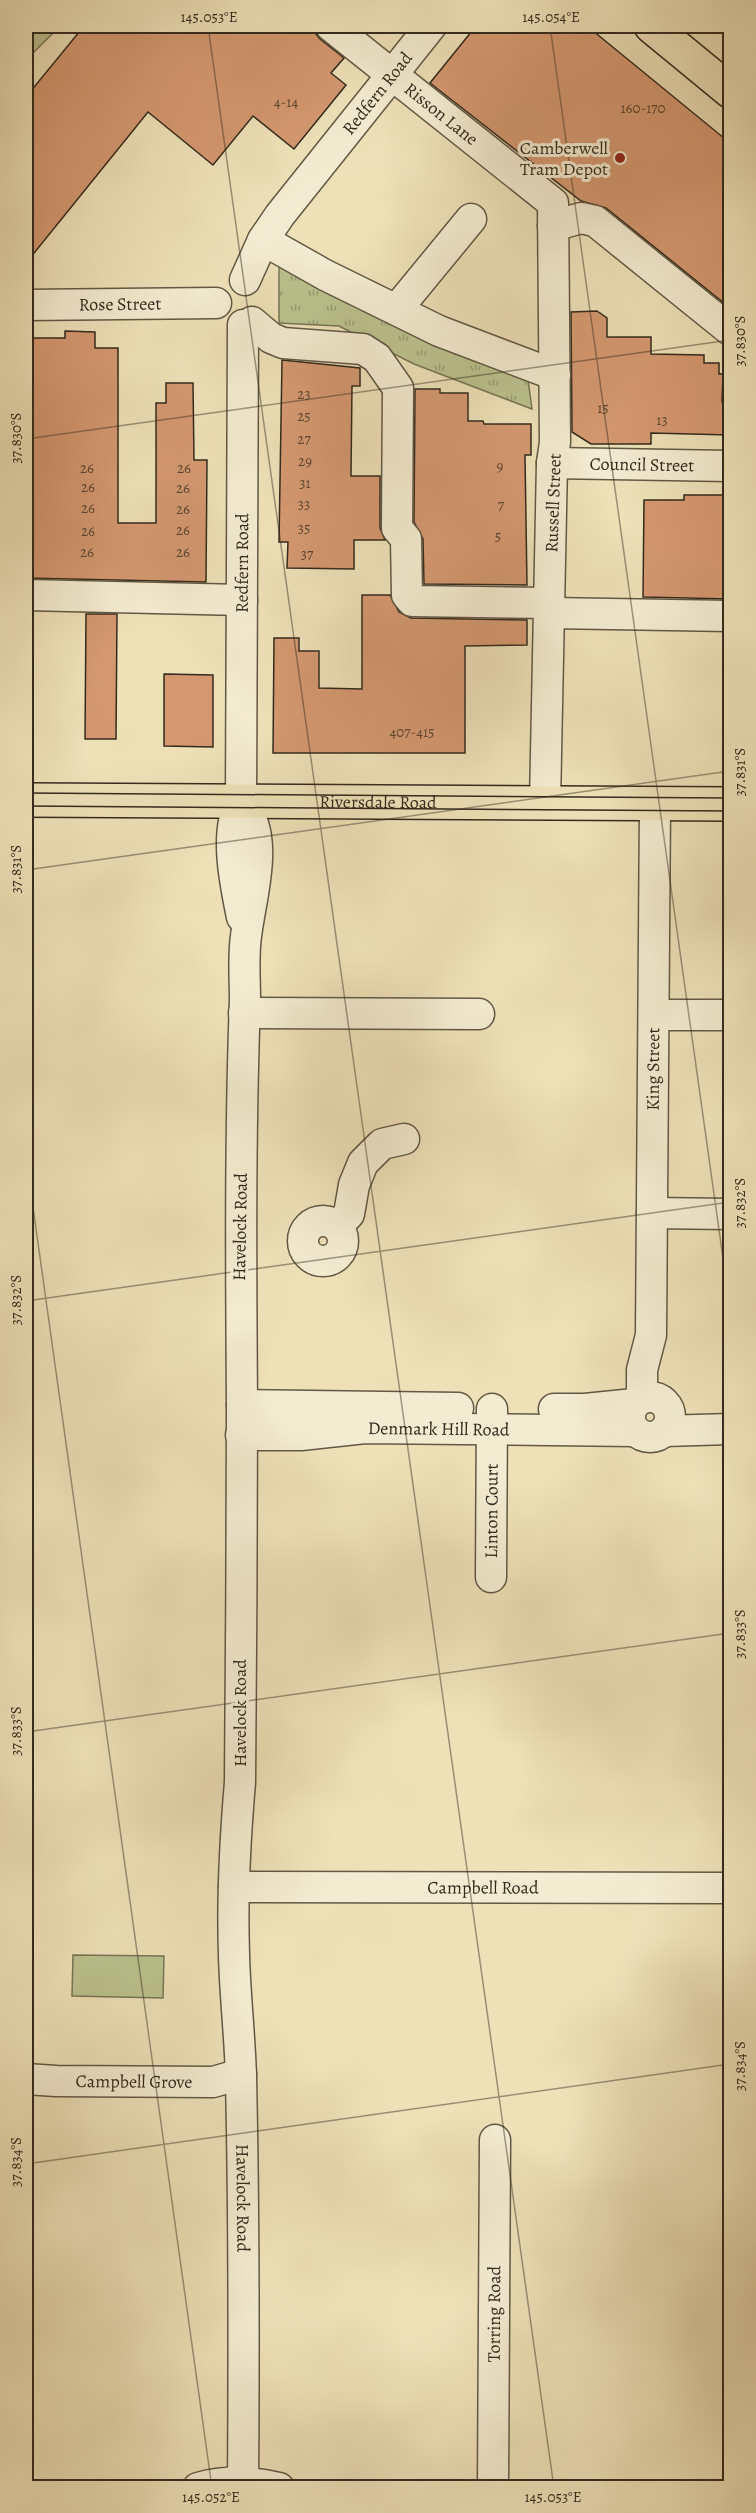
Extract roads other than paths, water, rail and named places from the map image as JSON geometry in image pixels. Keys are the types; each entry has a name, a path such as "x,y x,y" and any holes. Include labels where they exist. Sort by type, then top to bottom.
{"main road":[{"path":"651,26 730,91"},
{"name":"Riversdale Road","path":"26,800 730,804"}],"street":[{"name":"Risson Lane","path":"331,26 553,215"},
{"name":"Redfern Road","path":"245,280 263,240 304,182 431,26"},
{"path":"553,215 593,220 730,330"},
{"name":"Russell Street","path":"545,803 552,464 555,442 553,215"},
{"path":"397,309 471,219"},
{"path":"263,240 325,275 439,331 555,375"},
{"path":"236,279 245,280 258,289 263,301 260,313 247,323 233,325 224,320 216,303 219,291 236,279"},
{"name":"Rose Street","path":"26,305 216,303"},
{"name":"Redfern Road","path":"241,801 247,323"},
{"path":"247,323 283,344 363,349 377,358 398,388 397,528 406,539 407,595 412,601 730,616"},
{"name":"Council Street","path":"552,464 730,466"},
{"path":"26,595 242,600"},
{"name":"Havelock Road","path":"241,801 233,823 235,881 246,938 239,1227 242,1405 240,1782 235,1842 234,1955 241,2074 243,2485"},
{"name":"King Street","path":"650,1411 642,1370 651,1335 655,804"},
{"path":"244,1013 478,1014"},
{"path":"654,1015 730,1015"},
{"path":"338,1227 349,1214 354,1185 363,1162 382,1144 404,1139"},
{"path":"652,1213 730,1214"},
{"name":"Denmark Hill Road","path":"242,1405 492,1419"},
{"name":"Denmark Hill Road","path":"241,1435 301,1436 365,1428 492,1419 585,1409 730,1410"},
{"name":"Denmark Hill Road","path":"650,1411 730,1429"},
{"name":"Linton Court","path":"491,1577 492,1419"},
{"name":"Campbell Road","path":"234,1887 730,1888"},
{"name":"Campbell Grove","path":"26,2079 213,2082 241,2074"},
{"name":"Torring Road","path":"493,2487 495,2140"},
{"path":"198,2487 230,2481 243,2485 279,2487"}],"tram line":[{"path":"26,793 730,798"},
{"path":"26,806 730,811"}],"place":[{"name":"Camberwell Tram Depot","path":"620,158"}]}
